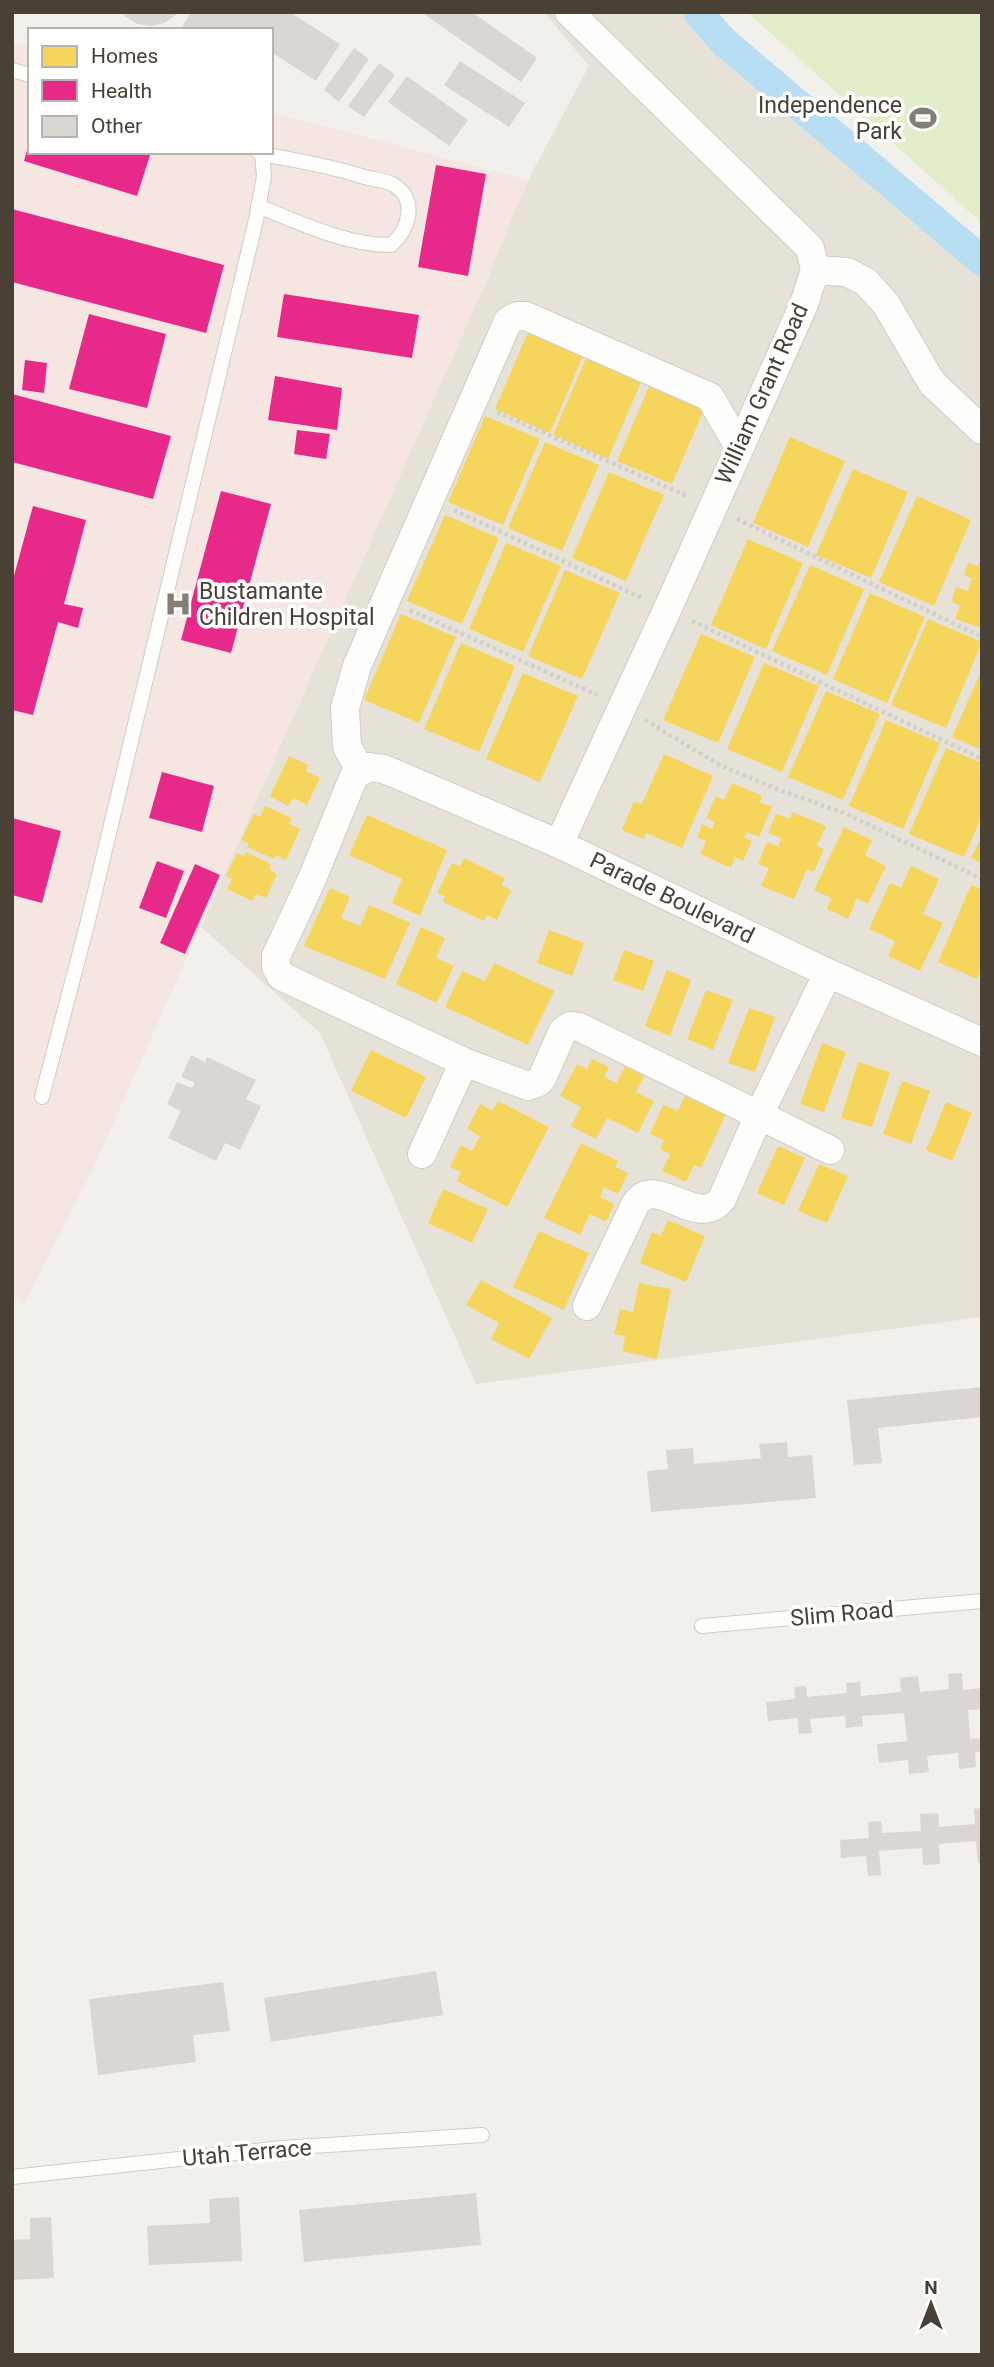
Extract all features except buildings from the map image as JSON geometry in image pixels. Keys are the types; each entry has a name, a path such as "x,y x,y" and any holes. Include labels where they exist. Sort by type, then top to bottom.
{"street":[{"path":"569,12 810,248 815,270 847,272 866,282 886,304 898,329 932,383 982,430"},
{"name":"William Grant Road","path":"559,844 804,303 815,270"},
{"path":"739,447 710,397 526,316 517,316 508,321 357,666 345,708 347,747 360,770 350,783 312,879 276,956 275,967 285,979 464,1062 523,1085 534,1085 542,1078 563,1031 575,1026 830,1150"},
{"name":"Parade Boulevard","path":"360,770 368,767 384,769 559,844 828,973 982,1042"},
{"path":"587,1306 642,1196 652,1193 701,1209 713,1208 722,1199 759,1115 828,973"},
{"path":"422,1154 464,1062"}],"lane":[{"path":"43,1097 87,925 258,206 264,176 260,154"},
{"path":"258,206 369,245 391,245 401,237 407,226 410,205 402,192 390,183 338,168 265,154"},
{"name":"Slim Road","path":"702,1626 982,1601"},
{"name":"Utah Terrace","path":"12,2177 282,2148 482,2136"}],"path":[{"path":"430,499 982,759"},
{"path":"386,599 622,706 720,765 844,813 982,879"}],"shaded area":[{"path":"544,12 698,12 723,41 982,261 982,1317 476,1384 320,1033 201,927 528,180 589,66"},
{"name":"Bustamante Children Hospital","path":"12,43 28,47 28,154 273,154 273,113 528,180 487,280 93,1169 24,1305 12,1292"}],"green space":[{"name":"Independence Park","path":"747,12 982,12 982,223"}],"waterway":[{"path":"698,12 723,41 982,261"}],"place":[{"name":"Independence Park","path":"923,118"},
{"name":"Bustamante Children Hospital","path":"178,604"}]}
